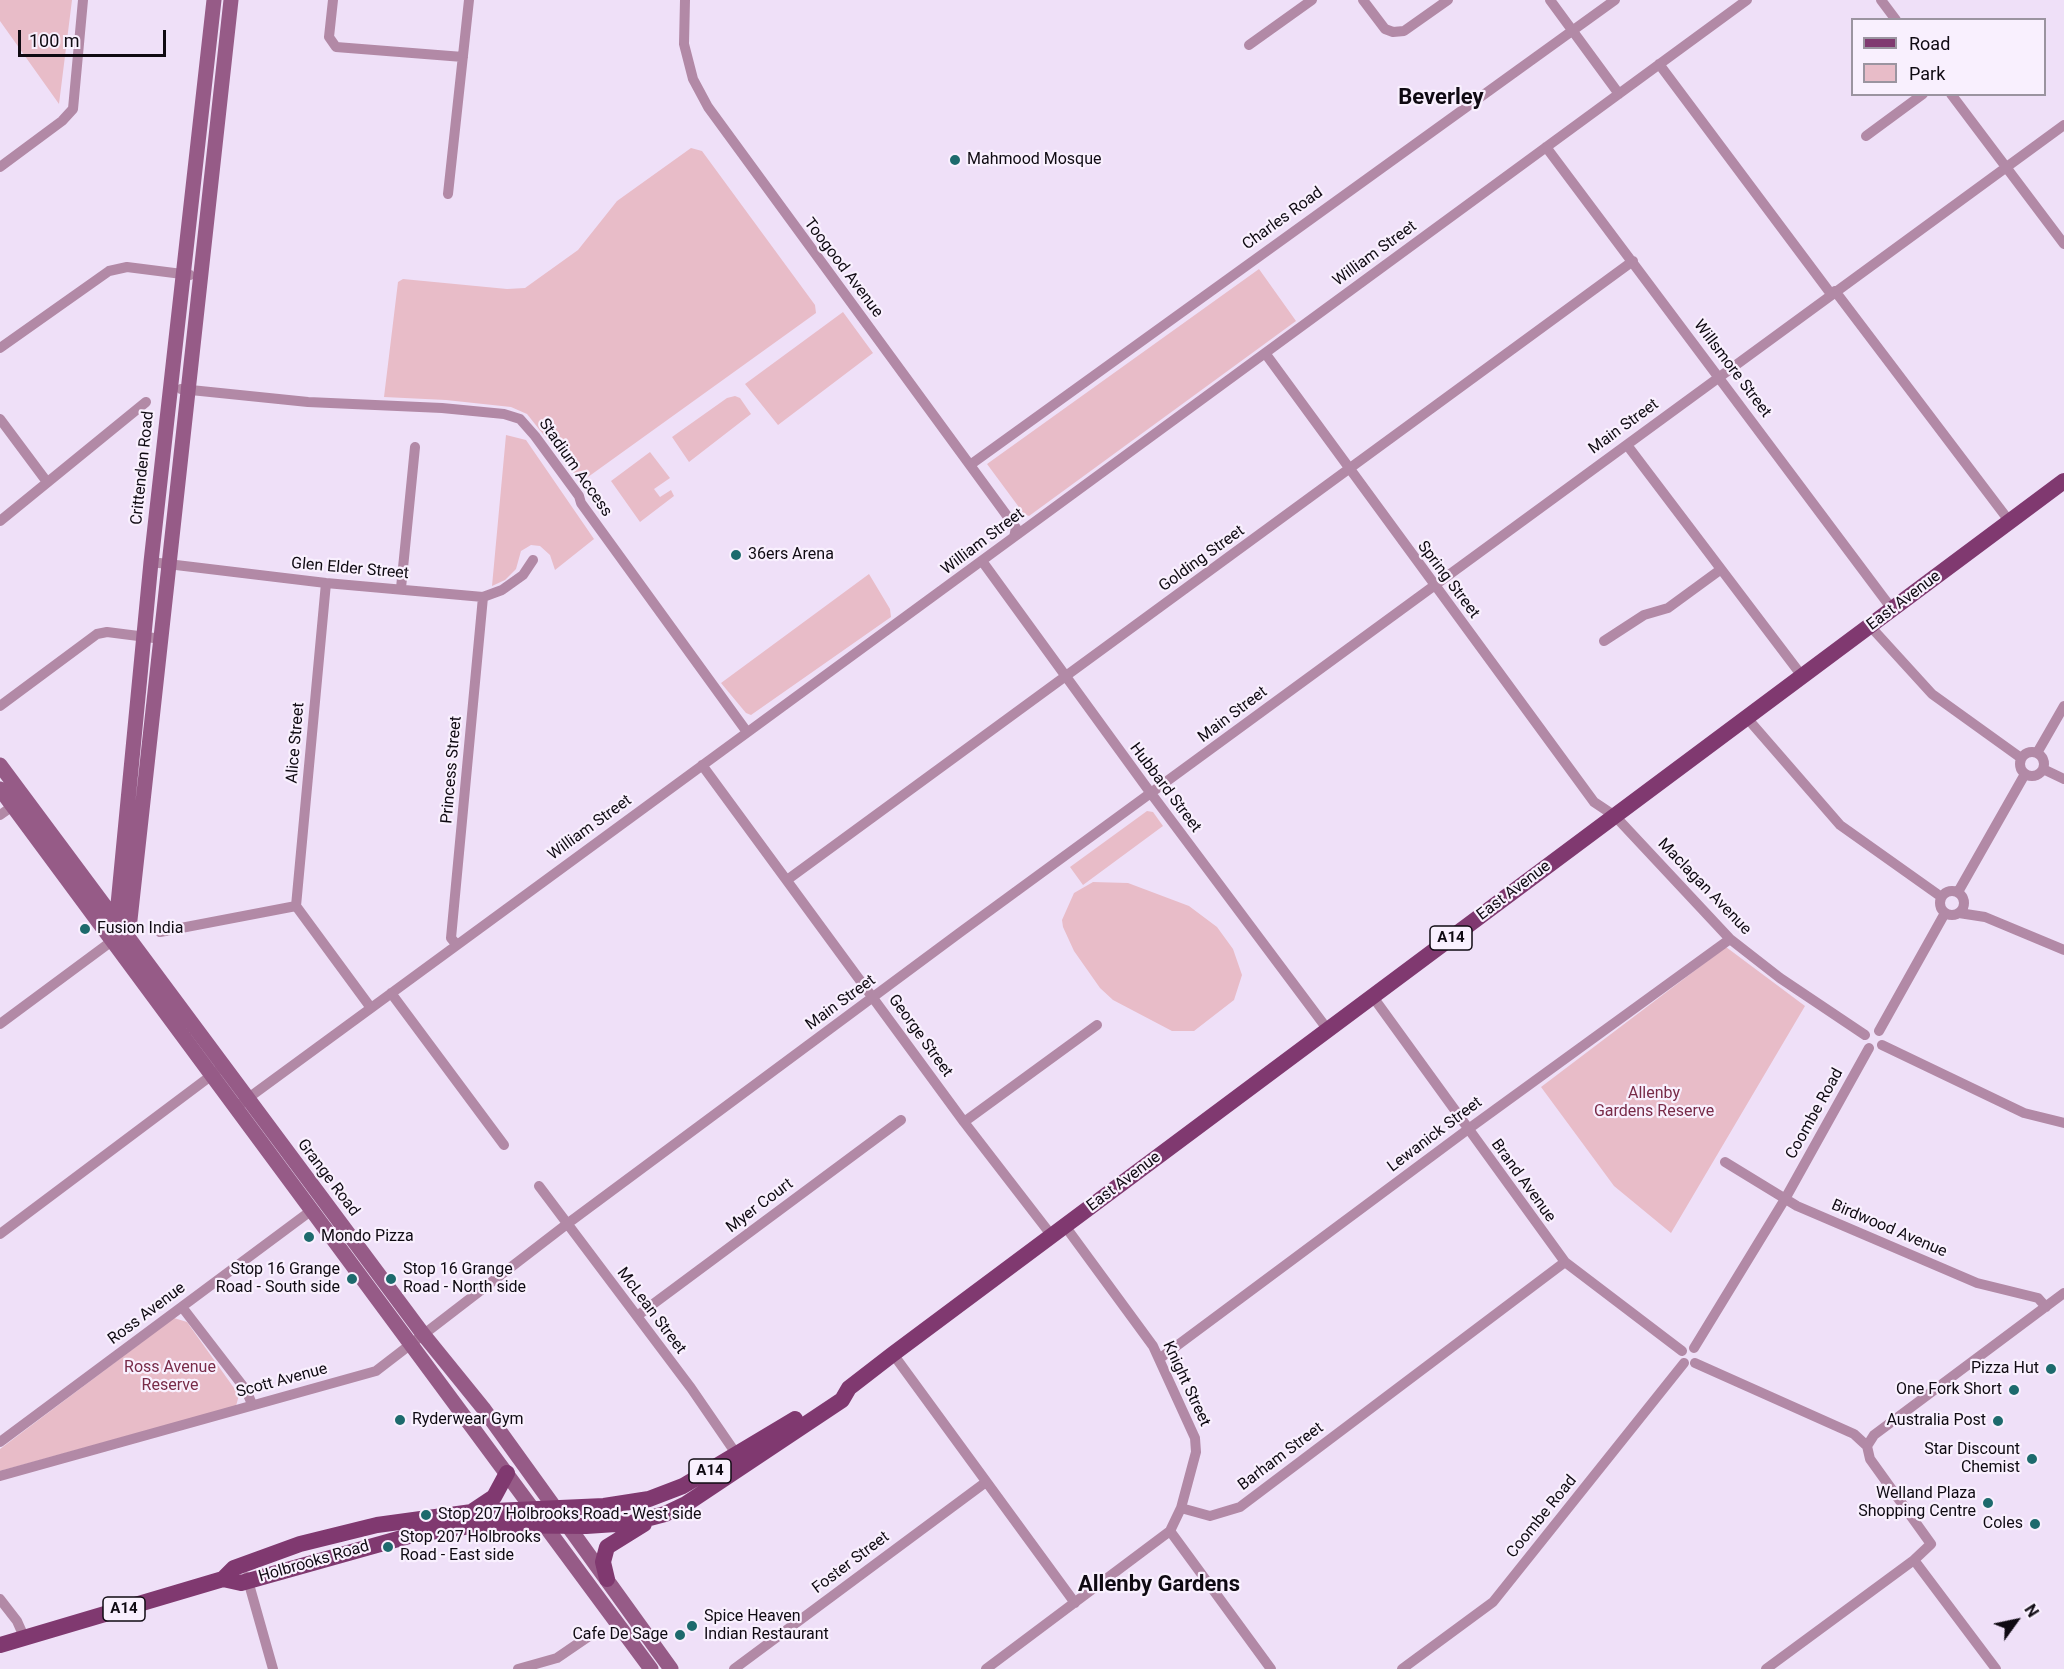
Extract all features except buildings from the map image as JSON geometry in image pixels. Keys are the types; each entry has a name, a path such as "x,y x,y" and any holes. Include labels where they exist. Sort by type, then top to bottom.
{"main road":[{"name":"Crittenden Road","path":"112,941 117,921 151,562 183,274 198,163 214,0"},
{"path":"112,941 128,938 231,0"},
{"name":"East Avenue","path":"562,1518 649,1498 683,1486 737,1455 836,1392 849,1388 2064,481"},
{"name":"Grange Road","path":"0,765 12,806 94,891 117,921 217,1071"},
{"name":"Grange Road","path":"0,789 112,941 217,1071 417,1339 507,1473 651,1669"},
{"path":"94,891 110,896 120,889"},
{"name":"Grange Road","path":"241,1103 312,1210 417,1339 469,1390 671,1669"},
{"name":"East Avenue","path":"541,1518 631,1522 661,1515 686,1504 766,1453 842,1400 849,1388"},
{"path":"472,1512 494,1497 507,1473"},
{"name":"Holbrooks Road","path":"0,1645 224,1579 241,1583 246,1573 300,1544 338,1534 413,1519 472,1512 541,1518"},
{"path":"607,1579 603,1556 610,1543 661,1515"},
{"name":"Holbrooks Road","path":"246,1573 416,1534 541,1518"}],"street":[{"path":"0,167 63,121 73,109 83,0"},
{"path":"333,0 329,37 336,47 463,57"},
{"path":"448,194 469,0"},
{"name":"Toogood Avenue","path":"685,0 684,44 693,79 708,107 1016,528 1014,537"},
{"path":"1249,45 1312,0"},
{"path":"1363,0 1385,29 1393,33 1404,31 1448,0"},
{"path":"1550,0 1618,94"},
{"name":"Charles Road","path":"970,465 1615,0"},
{"name":"William Street","path":"241,1103 1747,0"},
{"path":"1881,0 1894,18"},
{"path":"1659,64 2010,522"},
{"path":"1866,135 1920,96"},
{"path":"1953,96 2064,244"},
{"name":"Main Street","path":"417,1339 567,1224 874,997 2064,125"},
{"name":"Willsmore Street","path":"1546,147 1634,261 1892,609"},
{"name":"Golding Street","path":"787,880 1066,679 1634,261"},
{"path":"0,348 110,271 127,267 202,276"},
{"name":"Spring Street","path":"1265,353 1348,470 1594,802 1615,816"},
{"name":"Stadium Access","path":"170,388 308,402 442,408 504,414 520,419 542,444 579,496 581,503 747,732"},
{"path":"0,520 146,402"},
{"path":"0,419 47,482"},
{"path":"1627,445 1802,676"},
{"path":"401,588 415,447"},
{"path":"483,597 509,585 523,574 532,560"},
{"name":"Hubbard Street","path":"982,561 1066,679 1328,1030"},
{"name":"Glen Elder Street","path":"151,562 326,583 483,597"},
{"path":"1604,641 1644,615 1668,608 1720,570"},
{"name":"Alice Street","path":"296,906 326,583"},
{"name":"Princess Street","path":"456,944 452,938 483,597"},
{"path":"1870,626 1932,694 2021,758"},
{"path":"0,706 97,634 107,632 162,639"},
{"path":"2037,753 2064,706"},
{"path":"1747,718 1840,825 1940,896"},
{"path":"2029,752 2037,753 2044,761 2043,769 2037,776 2025,774 2020,766 2021,758 2029,752"},
{"name":"George Street","path":"702,765 964,1122 1059,1231"},
{"path":"2043,769 2064,778"},
{"path":"1958,892 2025,774"},
{"name":"Maclagan Avenue","path":"1615,816 1730,939 1780,978 1865,1035"},
{"path":"1940,896 1949,891 1958,892"},
{"path":"1958,892 1964,903 1959,913"},
{"path":"1940,896 1940,904 1945,913"},
{"path":"160,932 296,906 371,1008"},
{"path":"1945,913 1985,917 2064,950"},
{"path":"1879,1031 1945,913"},
{"name":"Lewanick Street","path":"1159,1359 1467,1130 1730,939"},
{"path":"0,1024 112,941"},
{"path":"391,993 504,1145"},
{"name":"Brand Avenue","path":"1373,997 1467,1130 1565,1262 1682,1351"},
{"path":"964,1122 1097,1025"},
{"path":"1870,1030 1879,1031 1884,1038 1882,1045 1877,1049 1869,1048 1864,1043 1865,1035 1870,1030"},
{"path":"1882,1045 2024,1113 2064,1122"},
{"name":"Coombe Road","path":"1694,1348 1785,1199 1869,1048"},
{"path":"0,1234 217,1071"},
{"name":"Myer Court","path":"637,1316 902,1120"},
{"name":"Birdwood Avenue","path":"1725,1162 1785,1199 1977,1283 2038,1298 2046,1307"},
{"name":"McLean Street","path":"539,1186 637,1316 737,1455"},
{"name":"Ross Avenue","path":"0,1442 312,1210"},
{"name":"Knight Street","path":"1059,1231 1153,1346 1195,1438 1196,1452 1181,1508"},
{"name":"Barham Street","path":"1181,1508 1210,1516 1240,1507 1565,1262"},
{"path":"1867,1446 1874,1435 2064,1293"},
{"path":"182,1307 246,1390 252,1404"},
{"name":"Scott Avenue","path":"0,1476 376,1371 417,1339"},
{"path":"1690,1363 1699,1355 1694,1348 1687,1347 1682,1351 1681,1357 1690,1363 1854,1434 1867,1446 1870,1459 1931,1544 1914,1560 1766,1669"},
{"path":"893,1354 1075,1603"},
{"name":"Coombe Road","path":"1402,1669 1493,1602 1690,1363"},
{"name":"Foster Street","path":"734,1669 986,1482"},
{"path":"986,1669 1170,1531 1181,1508"},
{"path":"1170,1531 1271,1669"},
{"path":"1914,1560 1995,1669"},
{"path":"246,1573 273,1669"},
{"path":"0,1599 17,1621 25,1639"},
{"path":"518,1669 557,1658 594,1632"}],"green space":[{"path":"0,0 72,0 59,104 0,21"},
{"path":"691,148 702,151 815,305 816,313 581,482 527,414 511,407 446,400 384,397 398,282 403,279 507,289 525,288 578,250 617,201"},
{"path":"1259,269 1296,321 1029,516 1024,514 987,464"},
{"path":"843,312 873,353 778,425 745,384"},
{"path":"735,396 740,398 751,414 689,462 672,437 727,398"},
{"path":"506,435 526,440 594,539 555,570 550,555 540,546 531,545 521,551 516,569 505,580 492,586"},
{"path":"650,452 670,478 654,489 660,497 671,490 674,496 640,522 611,481"},
{"path":"869,574 890,609 891,617 751,715 746,713 721,683"},
{"path":"1147,811 1153,812 1163,826 1083,885 1070,867"},
{"path":"1093,882 1128,883 1189,906 1217,927 1233,949 1242,975 1234,1000 1194,1031 1172,1031 1113,1000 1100,988 1074,951 1063,927 1062,920 1074,893"},
{"name":"Allenby Gardens Reserve","path":"1726,947 1805,1006 1671,1233 1614,1186 1541,1087"},
{"name":"Ross Avenue Reserve","path":"174,1318 187,1322 239,1395 236,1406 0,1471 0,1449"}],"place":[{"name":"Mahmood Mosque","path":"955,160"},
{"name":"36ers Arena","path":"736,555"},
{"name":"Fusion India","path":"85,929"},
{"name":"Mondo Pizza","path":"309,1237"},
{"name":"Stop 16 Grange Road - South side","path":"352,1279"},
{"name":"Stop 16 Grange Road - North side","path":"391,1279"},
{"name":"Pizza Hut","path":"2051,1369"},
{"name":"One Fork Short","path":"2014,1390"},
{"name":"Ryderwear Gym","path":"400,1420"},
{"name":"Australia Post","path":"1998,1421"},
{"name":"Star Discount Chemist","path":"2032,1459"},
{"name":"Welland Plaza Shopping Centre","path":"1988,1503"},
{"name":"Stop 207 Holbrooks Road - West side","path":"426,1515"},
{"name":"Coles","path":"2035,1524"},
{"name":"Stop 207 Holbrooks Road - East side","path":"388,1547"},
{"name":"Spice Heaven Indian Restaurant","path":"692,1626"},
{"name":"Cafe De Sage","path":"680,1635"}],"district":[{"name":"Beverley","path":"1441,98"},
{"name":"Allenby Gardens","path":"1159,1585"}]}
